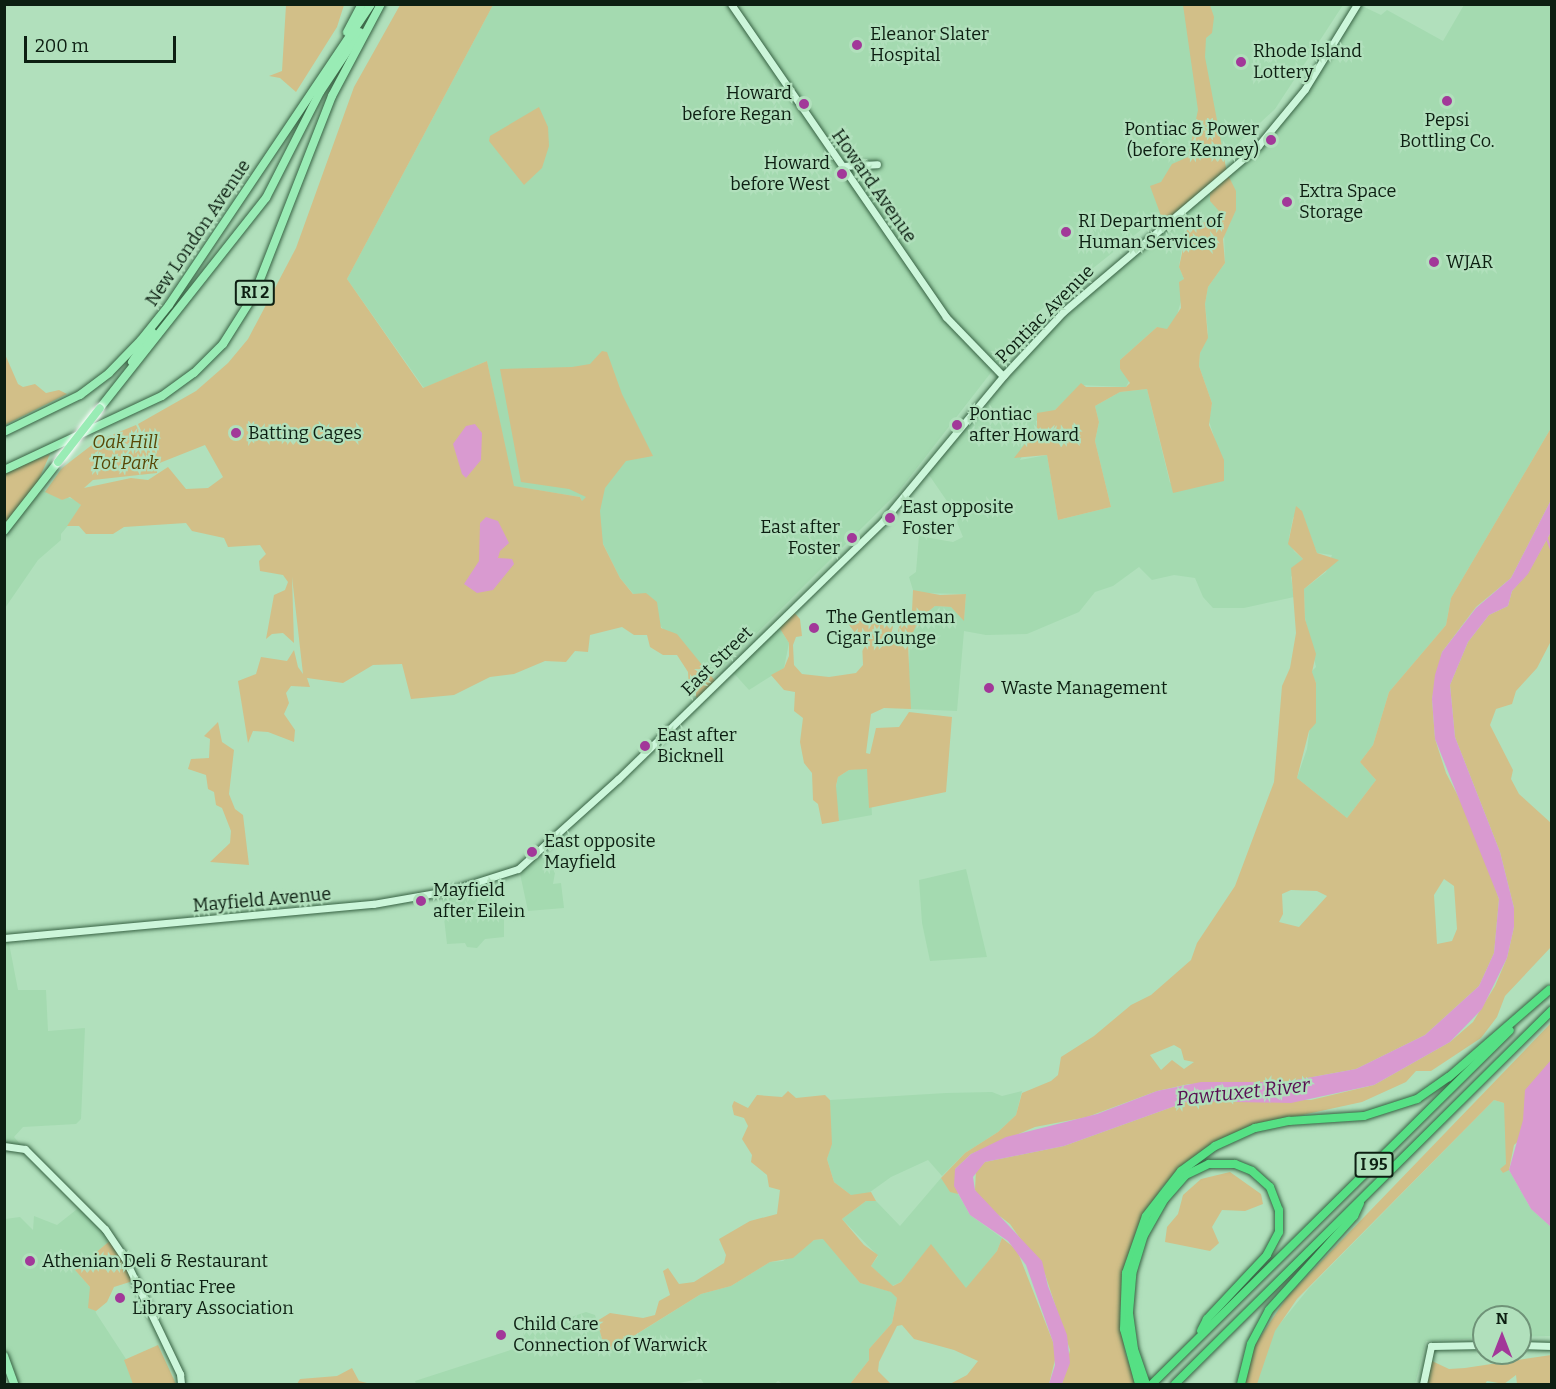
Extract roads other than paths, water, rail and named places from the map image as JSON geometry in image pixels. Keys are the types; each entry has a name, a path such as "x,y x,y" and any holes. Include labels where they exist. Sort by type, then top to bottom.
{"highway":[{"name":"I 95","path":"1152,1384 1550,988"},
{"path":"1146,1384 1136,1368 1123,1320 1126,1273 1146,1216 1181,1171 1215,1146 1256,1128 1289,1121 1364,1116 1417,1099 1442,1083 1550,988"},
{"name":"I 95","path":"1175,1384 1551,1010"},
{"path":"1139,1384 1130,1330 1129,1292 1136,1255 1147,1228 1164,1200 1191,1172 1209,1164 1235,1164 1252,1171 1270,1187 1279,1210 1279,1232 1267,1256 1208,1319 1198,1338"},
{"path":"1241,1384 1248,1353 1264,1317 1354,1216 1361,1199"}],"main road":[{"path":"334,58 362,4"},
{"name":"New London Avenue","path":"4,432 64,405 95,385 129,353 169,305 371,4"},
{"path":"4,531 266,198 320,92 381,4"},
{"name":"RI 2","path":"4,470 156,399 194,373 223,344 254,295 332,96 381,4"},
{"name":"Howard Avenue","path":"731,4 946,317 1004,376"},
{"name":"Pontiac Avenue","path":"930,469 1004,376 1069,306 1257,146 1299,98 1357,4"},
{"path":"842,166 877,164"},
{"path":"120,383 169,305"},
{"name":"East Street","path":"518,869 656,743 883,521 930,469"},
{"name":"Mayfield Avenue","path":"4,938 373,904 452,890 518,869"},
{"path":"4,1146 25,1149 114,1242 164,1340 181,1384"},
{"path":"1423,1384 1431,1346 1472,1345"},
{"path":"1532,1345 1551,1346"},
{"path":"4,1356 11,1382"}],"water":[{"path":"475,424 482,433 481,460 466,478 462,474 453,444 466,426"},
{"name":"Pawtuxet River","path":"1551,500 1551,532 1528,574 1512,591 1508,606 1489,615 1468,642 1450,685 1455,737 1500,852 1514,908 1514,927 1507,958 1482,1009 1450,1042 1374,1085 1291,1103 1189,1101 1064,1146 985,1162 973,1177 975,1190 1042,1261 1048,1286 1067,1335 1070,1363 1062,1384 1049,1384 1055,1365 1053,1342 1026,1265 1008,1241 970,1215 954,1186 955,1169 971,1154 1006,1137 1097,1114 1157,1091 1201,1082 1285,1082 1356,1069 1425,1035 1479,986 1494,953 1499,899 1435,739 1432,699 1435,675 1442,652 1476,608 1511,578"},
{"path":"486,517 498,521 509,543 500,551 498,558 512,559 514,564 493,590 477,593 464,584 479,561 480,523"},
{"path":"1551,1060 1551,1227 1531,1209 1509,1170 1523,1120 1525,1090"}],"waterway":[{"path":"1547,538 1552,551"}],"place":[{"name":"Eleanor Slater Hospital","path":"857,45"},
{"name":"Rhode Island Lottery","path":"1241,62"},
{"name":"Pepsi Bottling Co.","path":"1447,101"},
{"name":"Howard before Regan","path":"804,104"},
{"name":"Pontiac & Power (before Kenney)","path":"1271,140"},
{"name":"Howard before West","path":"842,174"},
{"name":"Extra Space Storage","path":"1287,202"},
{"name":"RI Department of Human Services","path":"1066,232"},
{"name":"WJAR","path":"1434,262"},
{"name":"Pontiac after Howard","path":"957,425"},
{"name":"Batting Cages","path":"236,433"},
{"name":"East opposite Foster","path":"890,518"},
{"name":"East after Foster","path":"852,538"},
{"name":"The Gentleman Cigar Lounge","path":"814,628"},
{"name":"Waste Management","path":"989,688"},
{"name":"East after Bicknell","path":"645,746"},
{"name":"East opposite Mayfield","path":"532,852"},
{"name":"Mayfield after Eilein","path":"421,901"},
{"name":"Athenian Deli & Restaurant","path":"30,1261"},
{"name":"Pontiac Free Library Association","path":"120,1298"},
{"name":"Child Care Connection of Warwick","path":"501,1335"}],"park label":[{"name":"Oak Hill Tot Park","path":"125,453"}]}
